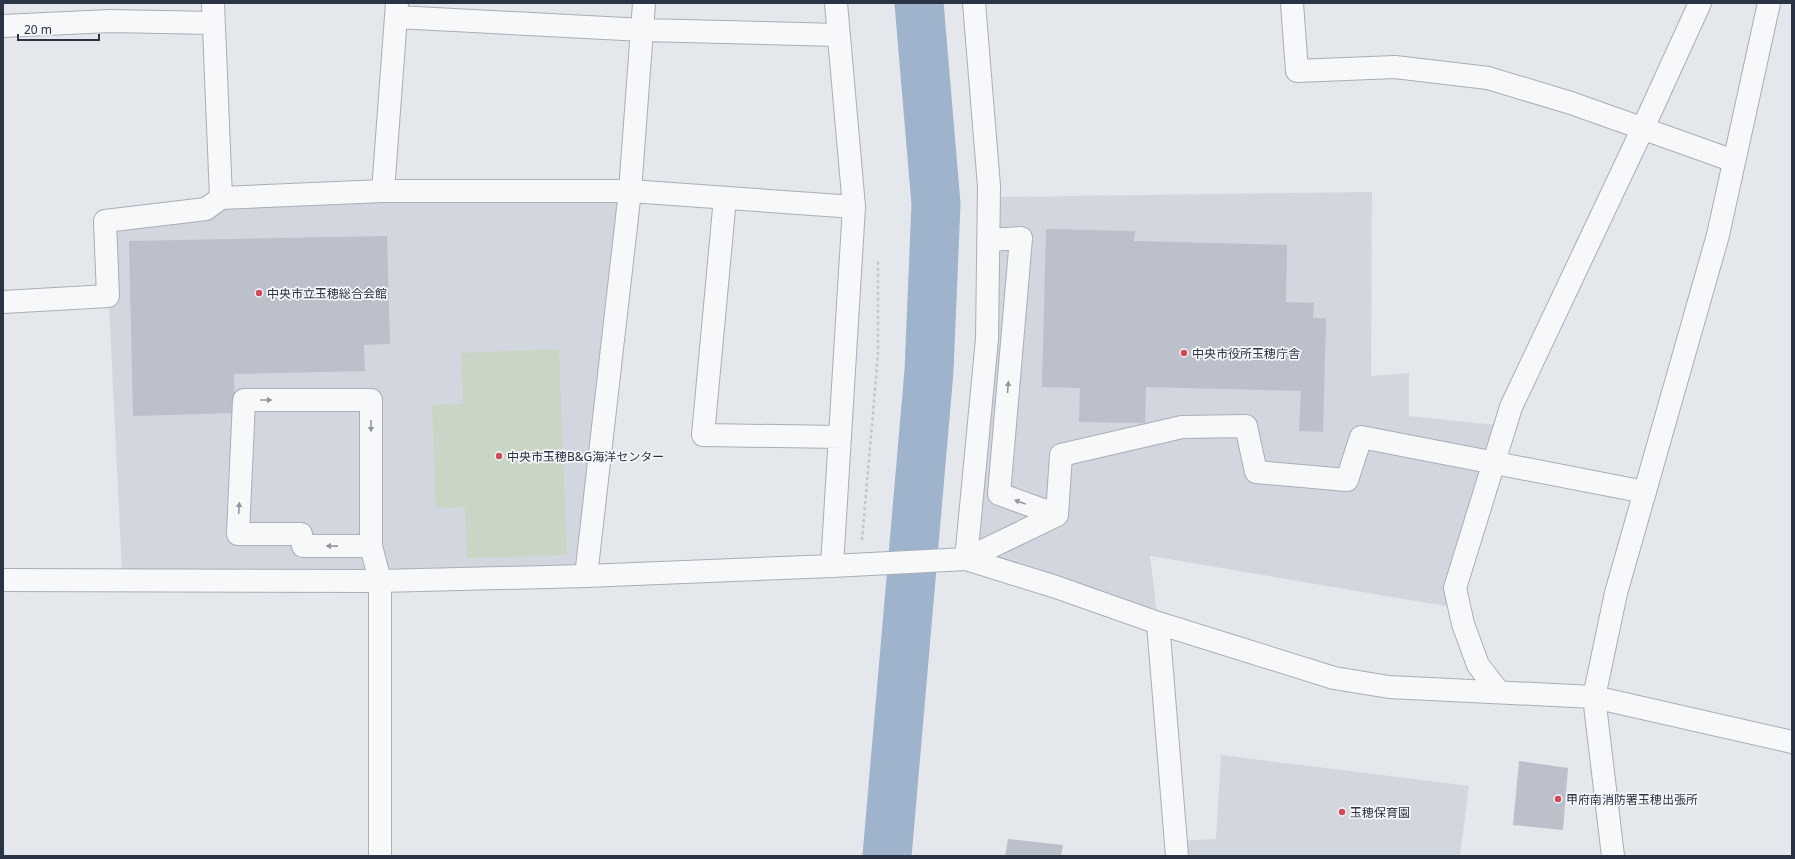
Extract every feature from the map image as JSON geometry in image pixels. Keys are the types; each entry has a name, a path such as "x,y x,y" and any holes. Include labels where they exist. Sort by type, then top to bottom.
{"street":[{"path":"586,576 630,191 644,3"},
{"path":"832,566 854,207 836,3"},
{"path":"966,559 987,339 989,186 974,3"},
{"path":"1292,3 1296,71 1395,67 1488,78 1571,103 1734,161"},
{"path":"1499,692 1478,665 1462,624 1455,588 1512,407 1700,3"},
{"path":"1613,856 1594,697 1616,593 1718,235 1769,3"},
{"path":"383,191 397,10 643,30 839,35"},
{"path":"3,26 110,21 213,13 220,198"},
{"path":"3,302 108,296 105,221 206,210 220,198 383,191 630,191 854,207"},
{"path":"725,198 703,435 840,437"},
{"path":"988,240 1021,238 999,494 1057,515"},
{"path":"371,546 303,546 302,534 238,534 244,400 371,400 371,546 380,581 380,856"},
{"path":"1057,515 1061,455 1182,427 1246,426 1256,472 1347,480 1361,437 1645,492"},
{"path":"966,559 1057,515"},
{"path":"3,580 380,581 586,576 966,559 1056,587 1158,623 1334,678 1389,687 1594,697 1792,742"},
{"path":"1158,623 1177,856"}],"shaded area":[{"path":"630,191 586,576 122,571 105,221 206,209"},
{"path":"1372,192 1371,376 1409,373 1409,416 1505,426 1446,606 1150,556 1158,623 966,559 1001,197"},
{"name":"玉穂保育園","path":"1221,755 1469,786 1460,856 1177,856 1176,841 1216,839"}],"green space":[{"name":"中央市玉穂B&G海洋センター","path":"559,349 567,555 467,558 465,507 436,508 432,405 463,404 461,353"}],"building":[{"name":"中央市役所玉穂庁舎","path":"1046,229 1135,231 1134,241 1287,245 1286,302 1314,303 1313,318 1326,318 1323,432 1299,431 1301,391 1146,387 1145,423 1079,422 1080,388 1042,387"},
{"name":"中央市立玉穂総合会館","path":"387,236 390,344 364,345 365,371 234,374 235,413 133,416 129,241"},
{"path":"1519,761 1568,768 1563,830 1513,825"},
{"path":"1008,839 1063,845 1061,856 1005,856"}],"waterway":[{"path":"887,856 929,371 936,204 919,3"}],"place":[{"name":"中央市立玉穂総合会館","path":"259,293"},
{"name":"中央市役所玉穂庁舎","path":"1184,353"},
{"name":"中央市玉穂B&G海洋センター","path":"499,456"},
{"name":"甲府南消防署玉穂出張所","path":"1558,799"},
{"name":"玉穂保育園","path":"1342,812"}]}
